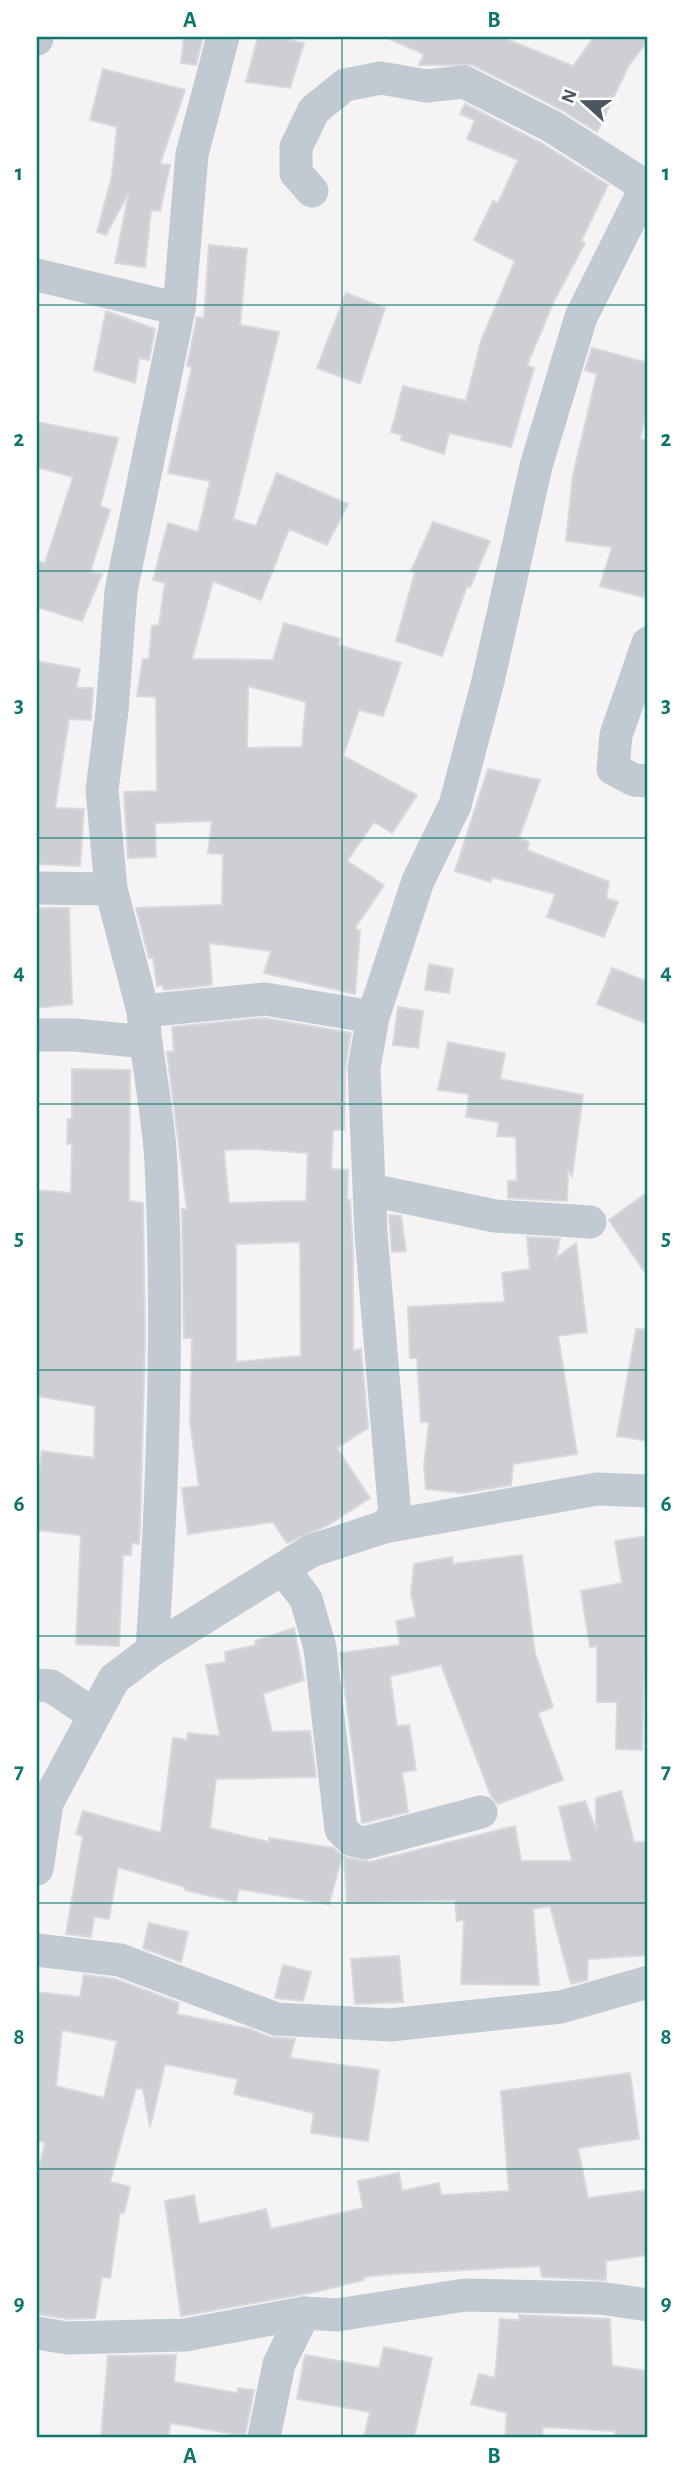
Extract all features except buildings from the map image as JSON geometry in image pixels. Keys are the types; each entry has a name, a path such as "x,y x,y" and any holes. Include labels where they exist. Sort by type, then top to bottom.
{"street":[{"path":"152,1650 159,1549 164,1336 161,1161 144,1026 111,889 102,790 112,711 121,591 179,309 192,154 223,37"},
{"path":"312,191 296,173 296,147 314,110 345,85 381,78 426,86 464,82 553,127 647,185 581,317 536,466 488,681 455,805 418,881 373,1017 364,1068 371,1234 395,1516 384,1527"},
{"path":"37,275 179,309"},
{"path":"648,643 616,735 613,769 634,780 648,782"},
{"path":"37,888 111,889"},
{"path":"37,1035 76,1035 144,1026 265,999 373,1017"},
{"path":"370,1190 495,1216 590,1222"},
{"path":"37,1869 47,1803 114,1679 152,1650 311,1551 384,1527 597,1489 648,1491"},
{"path":"284,1569 306,1599 320,1648 341,1829 352,1840 365,1843 481,1812"},
{"path":"37,1685 51,1686 94,1715"},
{"path":"37,1950 120,1959 221,2000 276,2019 289,2020 390,2025 561,2007 648,1982"},
{"path":"37,2333 67,2338 185,2335 303,2313 337,2315 465,2295 599,2298 648,2305"},
{"path":"264,2437 279,2364 303,2313"}]}
